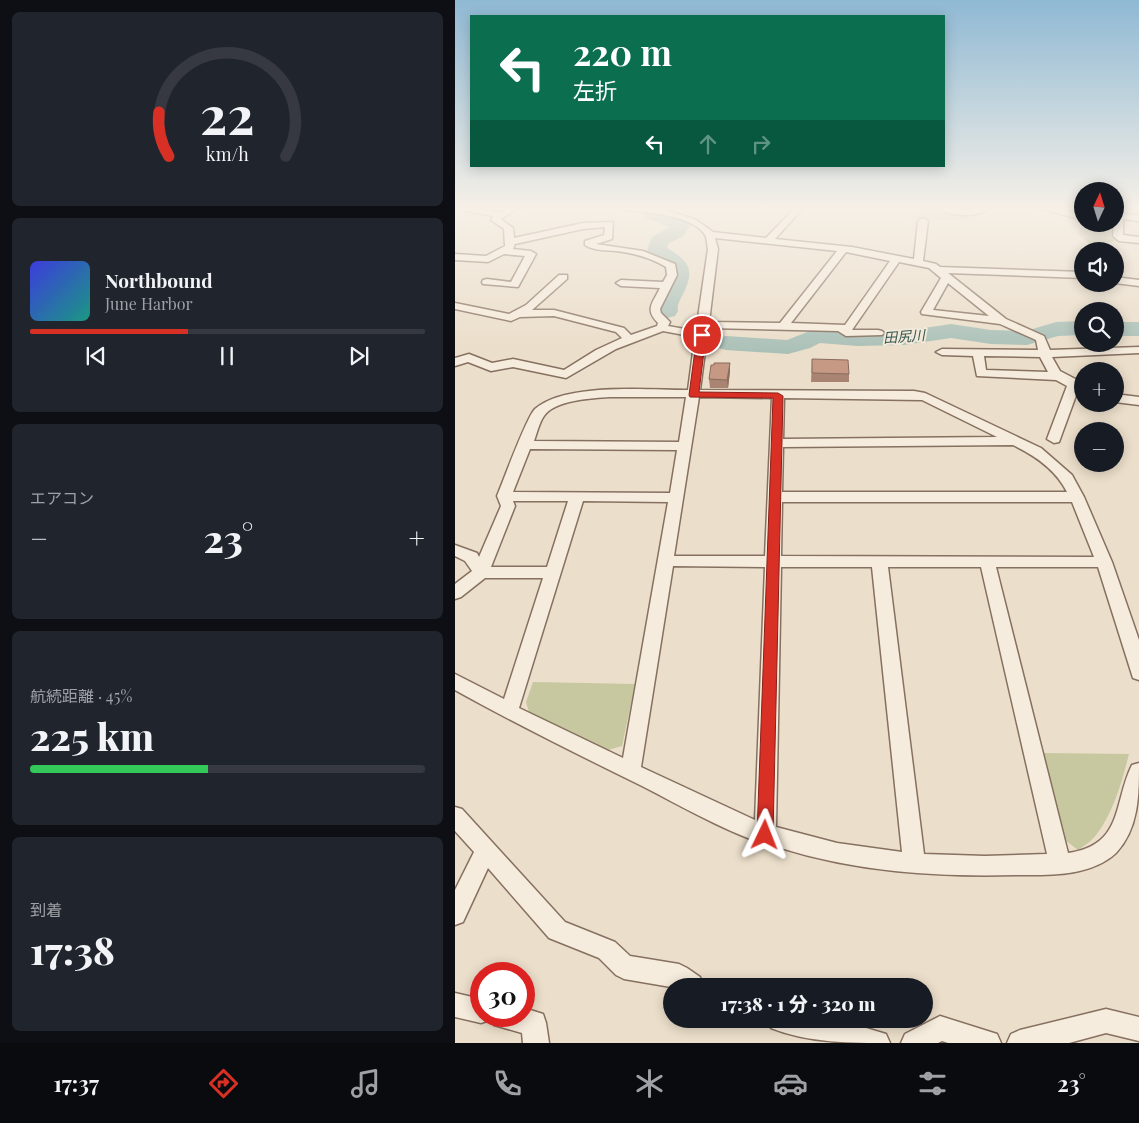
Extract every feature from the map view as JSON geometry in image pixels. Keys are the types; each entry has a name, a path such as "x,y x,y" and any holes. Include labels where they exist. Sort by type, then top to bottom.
{"street":[{"path":"455,257 488,259 493,256"},
{"path":"487,282 514,285 530,256"},
{"path":"648,256 658,258 671,266 672,275 655,309 664,322 662,328"},
{"path":"631,770 667,561 703,330 712,256"},
{"path":"783,327 839,256"},
{"path":"883,256 919,263 943,273 1002,321 1036,336 1052,370 1074,384"},
{"path":"919,263 920,256"},
{"path":"455,362 469,358 491,367 513,363 566,374 584,360 629,339 662,328 703,330 783,327 848,328 897,258"},
{"path":"943,273 1074,275"},
{"path":"943,273 926,312 1002,321"},
{"path":"455,306 511,318 530,307 563,276"},
{"path":"1124,281 1139,283"},
{"path":"621,283 667,285"},
{"path":"517,314 554,313 620,330 629,339"},
{"path":"841,328 846,333 878,333"},
{"path":"943,352 1077,354 1139,350"},
{"path":"978,353 981,373 1059,376"},
{"path":"455,593 481,572 508,506 504,496 539,412 547,406 578,396 610,393 918,396 1036,451 1067,478 1104,562 1133,648 1139,674"},
{"path":"1054,439 1074,395"},
{"path":"765,835 778,396"},
{"path":"1124,399 1139,401"},
{"path":"777,443 1017,441"},
{"path":"525,446 684,446"},
{"path":"504,496 676,498"},
{"path":"775,497 1077,497"},
{"path":"509,711 577,498"},
{"path":"455,550 471,557 481,572"},
{"path":"667,561 1104,562"},
{"path":"879,561 914,864"},
{"path":"987,561 1060,864"},
{"path":"481,572 553,573"},
{"path":"455,682 509,711 730,820 765,835 806,848 914,864 965,866 1060,864 1083,860 1103,851 1117,836 1127,814 1139,771"},
{"path":"455,816 557,930 607,950 624,967 679,976 681,978"},
{"path":"455,914 486,850"},
{"path":"455,1005 470,1008"},
{"path":"1020,1043 1106,1021 1139,1029"},
{"path":"534,1027 536,1043"},
{"path":"824,1028 877,1043"},
{"path":"914,1043 940,1028 989,1043"}],"green space":[{"path":"533,682 635,684 622,746 608,750 529,712 526,702"},
{"path":"1042,753 1129,754 1113,806 1108,816 1094,837 1078,850 1065,840"}],"building":[{"path":"812,359 848,360 849,374 812,373"},
{"path":"714,363 730,363 727,380 709,379 711,365 714,365"}],"waterway":[{"name":"田尻川","path":"666,256 677,264 679,269 678,280 666,306 667,311"},
{"name":"田尻川","path":"726,343 788,347 802,343 815,336 828,335 857,339 904,338 951,331 991,337 1027,338 1056,329 1074,328"},
{"name":"田尻川","path":"1124,329 1139,329"}],"route":[{"path":"702,335 693,395 778,396 765,835"}]}
